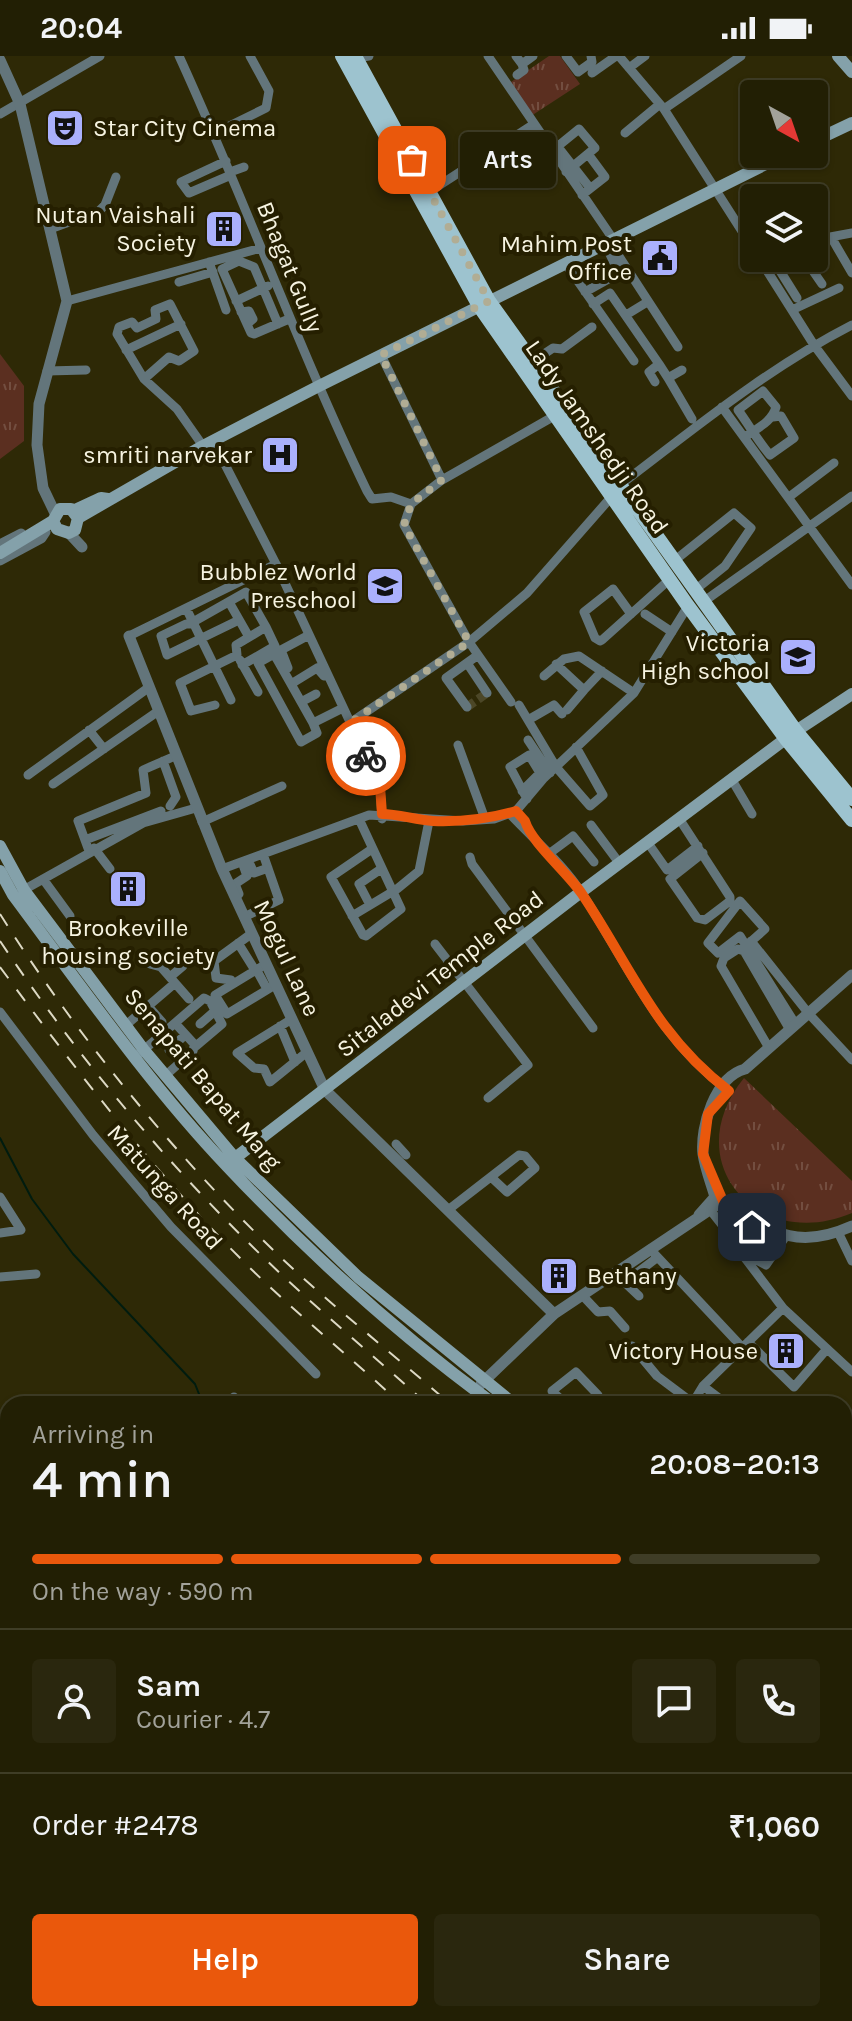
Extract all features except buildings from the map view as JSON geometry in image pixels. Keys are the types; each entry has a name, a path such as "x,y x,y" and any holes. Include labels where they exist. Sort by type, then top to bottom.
{"main road":[{"name":"Lady Jamshedji Road","path":"356,56 429,192 484,304 532,362 670,579 695,599"},
{"name":"Lady Jamshedji Road","path":"356,56 484,304 556,415 674,561 695,599 852,820"},
{"path":"842,58 852,72"},
{"path":"828,134 852,123"},
{"path":"0,553 317,387 757,168"},
{"name":"Sitaladevi Temple Road","path":"230,1162 581,892 791,735 852,694"},
{"name":"Lady Jamshedji Road","path":"791,735 852,799"},
{"name":"Senapati Bapat Marg","path":"0,846 19,893"},
{"name":"Senapati Bapat Marg","path":"0,871 140,1053 230,1162 386,1308 487,1396"},
{"name":"Senapati Bapat Marg","path":"105,1008 126,1025 140,1053 166,1075 230,1162"},
{"name":"Senapati Bapat Marg","path":"479,1386 498,1396"}],"street":[{"path":"0,114 100,56"},
{"name":"Bhagat Gully","path":"179,56 215,133 221,163 261,248 317,387 367,491 372,499 391,497 411,504"},
{"path":"215,133 266,108 269,91 250,56"},
{"path":"488,56 534,124 586,192 609,241 619,273 585,292"},
{"path":"517,75 524,70 519,60 533,56"},
{"path":"566,56 578,72 592,62 591,56"},
{"path":"592,73 618,56 631,66"},
{"path":"626,56 740,228"},
{"path":"631,66 645,56"},
{"path":"625,133 741,56"},
{"path":"0,60 20,104 67,301 47,371 38,417 37,445 43,482 55,525 82,547"},
{"path":"429,192 534,124"},
{"path":"555,149 579,129 595,149 570,169"},
{"path":"586,192 605,177 588,154"},
{"path":"221,163 182,181 185,192 244,167"},
{"path":"50,229 99,211 105,205 116,177"},
{"path":"828,238 852,233"},
{"path":"831,237 852,273"},
{"path":"609,241 678,347"},
{"path":"175,272 179,284 211,267 261,248"},
{"path":"278,324 251,265 239,261 224,267 222,271 254,334 278,324 289,319"},
{"path":"565,263 634,361"},
{"path":"67,301 175,272 211,267"},
{"path":"211,267 226,310"},
{"path":"768,272 814,345 852,396"},
{"path":"781,272 797,298"},
{"path":"814,272 822,284"},
{"path":"604,282 692,419"},
{"path":"236,301 275,283"},
{"path":"792,310 839,288"},
{"path":"593,304 610,293"},
{"path":"144,379 156,372 157,363 169,357 179,361 193,353 168,303 155,310 156,319 138,328 132,322 119,327 117,334 144,379 177,409 208,444 276,564 341,709"},
{"path":"626,315 644,304"},
{"path":"126,350 181,324"},
{"path":"350,723 469,642 527,593 616,490 722,407 814,345 852,325"},
{"path":"532,362 553,348 562,349 592,327"},
{"path":"619,340 634,329"},
{"path":"381,355 442,480"},
{"path":"655,382 649,372 659,364"},
{"path":"47,371 86,370"},
{"path":"668,378 682,370"},
{"path":"745,437 754,431 770,423 781,416 795,436 780,444 770,455 754,431 738,409 763,391 776,407 770,423"},
{"path":"722,407 852,585"},
{"path":"548,770 528,720 469,642 404,525 411,504 442,480 556,415"},
{"path":"789,497 834,463"},
{"path":"695,599 852,496"},
{"path":"236,864 362,819 382,816 429,821 490,819 499,822 515,814 524,795 548,770 634,693 695,599 725,566 751,528 734,513 674,561"},
{"path":"0,545 36,527 55,525"},
{"path":"0,560 41,538 55,525"},
{"path":"129,636 276,564"},
{"path":"631,614 613,589 584,612 595,638 600,641 631,614 670,579"},
{"path":"215,705 191,711 180,685 215,667 275,646 247,593 194,623 161,636 167,654 171,655 239,620"},
{"path":"229,602 249,637"},
{"path":"186,608 231,700"},
{"path":"645,614 672,632"},
{"path":"258,692 240,660 236,645 266,627"},
{"name":"Mogul Lane","path":"129,636 202,822 236,864 240,904 260,965 292,1019 325,1090 554,1314"},
{"path":"306,636 281,650 283,660 294,674 319,661"},
{"path":"274,654 317,733 301,742 278,703 258,663 274,654"},
{"path":"467,707 446,678 478,655"},
{"path":"544,676 556,664 579,656 634,693"},
{"path":"467,663 487,693"},
{"path":"556,664 584,690"},
{"path":"278,703 296,693 320,669 380,786 382,816"},
{"path":"528,720 554,705 565,712 602,671"},
{"path":"28,775 148,688"},
{"path":"296,693 316,694"},
{"path":"313,723 341,709"},
{"path":"53,784 157,712"},
{"path":"89,730 104,749"},
{"path":"528,740 548,770"},
{"path":"458,745 490,819"},
{"path":"524,795 510,771 511,765 529,755 586,806 601,799 602,793 576,747"},
{"path":"110,869 85,840 78,821 146,793 143,770 175,756"},
{"path":"85,840 165,808 176,797 163,761"},
{"path":"732,780 752,814"},
{"path":"202,822 282,786"},
{"path":"19,893 92,849 143,823 196,808"},
{"path":"515,814 581,892 670,1035 726,1088"},
{"path":"362,819 381,869 394,890 400,912 366,936 331,877 372,849"},
{"path":"680,820 701,850 730,901 705,920 697,918 670,879 701,850"},
{"path":"352,916 419,871 429,821"},
{"path":"591,825 620,864"},
{"path":"550,853 573,836 594,862"},
{"path":"648,843 667,870 701,850"},
{"path":"246,916 279,900 263,854"},
{"path":"470,857 472,864 593,1028"},
{"path":"236,864 254,873 268,868"},
{"path":"236,864 247,876 235,886 240,904"},
{"path":"370,905 359,884 381,869"},
{"path":"43,879 70,916"},
{"path":"749,943 765,926 740,901 708,943 718,953 740,936 749,943 793,1027"},
{"path":"251,934 217,958 213,973 224,982 260,965"},
{"path":"238,943 260,965"},
{"path":"435,944 463,985 526,1056 528,1065 488,1098"},
{"path":"769,1048 721,966 724,958 738,949 744,951 793,1027"},
{"path":"757,956 852,1060"},
{"path":"150,964 159,965 189,999"},
{"path":"260,965 216,994 224,1013 271,987"},
{"path":"126,1025 148,1006 183,966"},
{"path":"699,1215 711,1211 717,1198 718,1185 712,1180 703,1154 707,1117 713,1101 738,1071 745,1069 852,975"},
{"path":"140,1053 204,998 215,1011 221,1026 194,1046 193,1051 166,1075"},
{"path":"148,1006 162,1022"},
{"path":"200,1024 215,1011"},
{"name":"Matunga Road","path":"0,1012 93,1135 171,1227 316,1374"},
{"path":"292,1019 237,1053 254,1068 264,1069 270,1082 307,1052"},
{"path":"175,1023 194,1046"},
{"path":"280,1026 295,1062"},
{"path":"169,1050 185,1035"},
{"path":"396,1144 406,1155"},
{"path":"448,1210 519,1155 525,1156 535,1168 507,1192 491,1177"},
{"path":"0,1197 21,1230 0,1233"},
{"path":"625,1282 717,1198"},
{"path":"717,1198 759,1228 784,1240 838,1232 852,1226"},
{"path":"711,1211 741,1242 759,1228"},
{"path":"759,1228 750,1255 763,1265 768,1264 784,1240"},
{"path":"759,1228 744,1255 783,1308 852,1372"},
{"path":"838,1232 852,1261"},
{"path":"479,1386 554,1314 615,1273 652,1255"},
{"path":"652,1255 794,1387 826,1350"},
{"path":"615,1273 639,1296"},
{"path":"0,1277 36,1274"},
{"path":"582,1295 598,1312 610,1311 625,1328"},
{"path":"697,1396 703,1386 783,1308"},
{"path":"632,1346 657,1376 682,1396"},
{"path":"557,1396 552,1391 576,1372 598,1396"},
{"path":"703,1386 716,1396"}],"green space":[{"path":"549,56 560,56 580,84 531,116 508,84"},
{"path":"0,354 24,386 24,441 0,459"},
{"path":"744,1078 852,1181 852,1213 818,1222 786,1221 759,1210 737,1192 724,1168 719,1140 725,1110"}],"waterway":[{"path":"0,1138 32,1199 73,1254 195,1384 200,1396"}],"tunnel":[{"path":"467,707 487,693"}],"railway":[{"path":"0,914 91,1045 194,1168 289,1265 441,1396"},
{"path":"0,941 90,1064 189,1181 280,1273 418,1396"},
{"path":"0,967 116,1119 178,1192 281,1298 392,1396"}],"way so far":[{"path":"366,756 350,723 469,642 404,525 411,504 442,480 381,355 489,301 412,160"}],"place":[{"name":"Star City Cinema","path":"65,128"},
{"name":"Arts","path":"412,160"},
{"name":"Nutan Vaishali Society","path":"224,229"},
{"name":"Mahim Post Office","path":"660,258"},
{"name":"smriti narvekar","path":"280,455"},
{"name":"Bubblez World Preschool","path":"385,586"},
{"name":"Victoria High school","path":"798,657"},
{"name":"Brookeville housing society","path":"128,889"},
{"name":"Bethany","path":"559,1276"},
{"name":"Victory House","path":"786,1351"}],"route":[{"path":"366,756 380,786 382,814 429,821 463,821 494,819 516,811 525,821 527,828 581,892 652,1012 679,1047 729,1091 717,1108 708,1114 703,1154 723,1201 754,1223 752,1227"}]}
